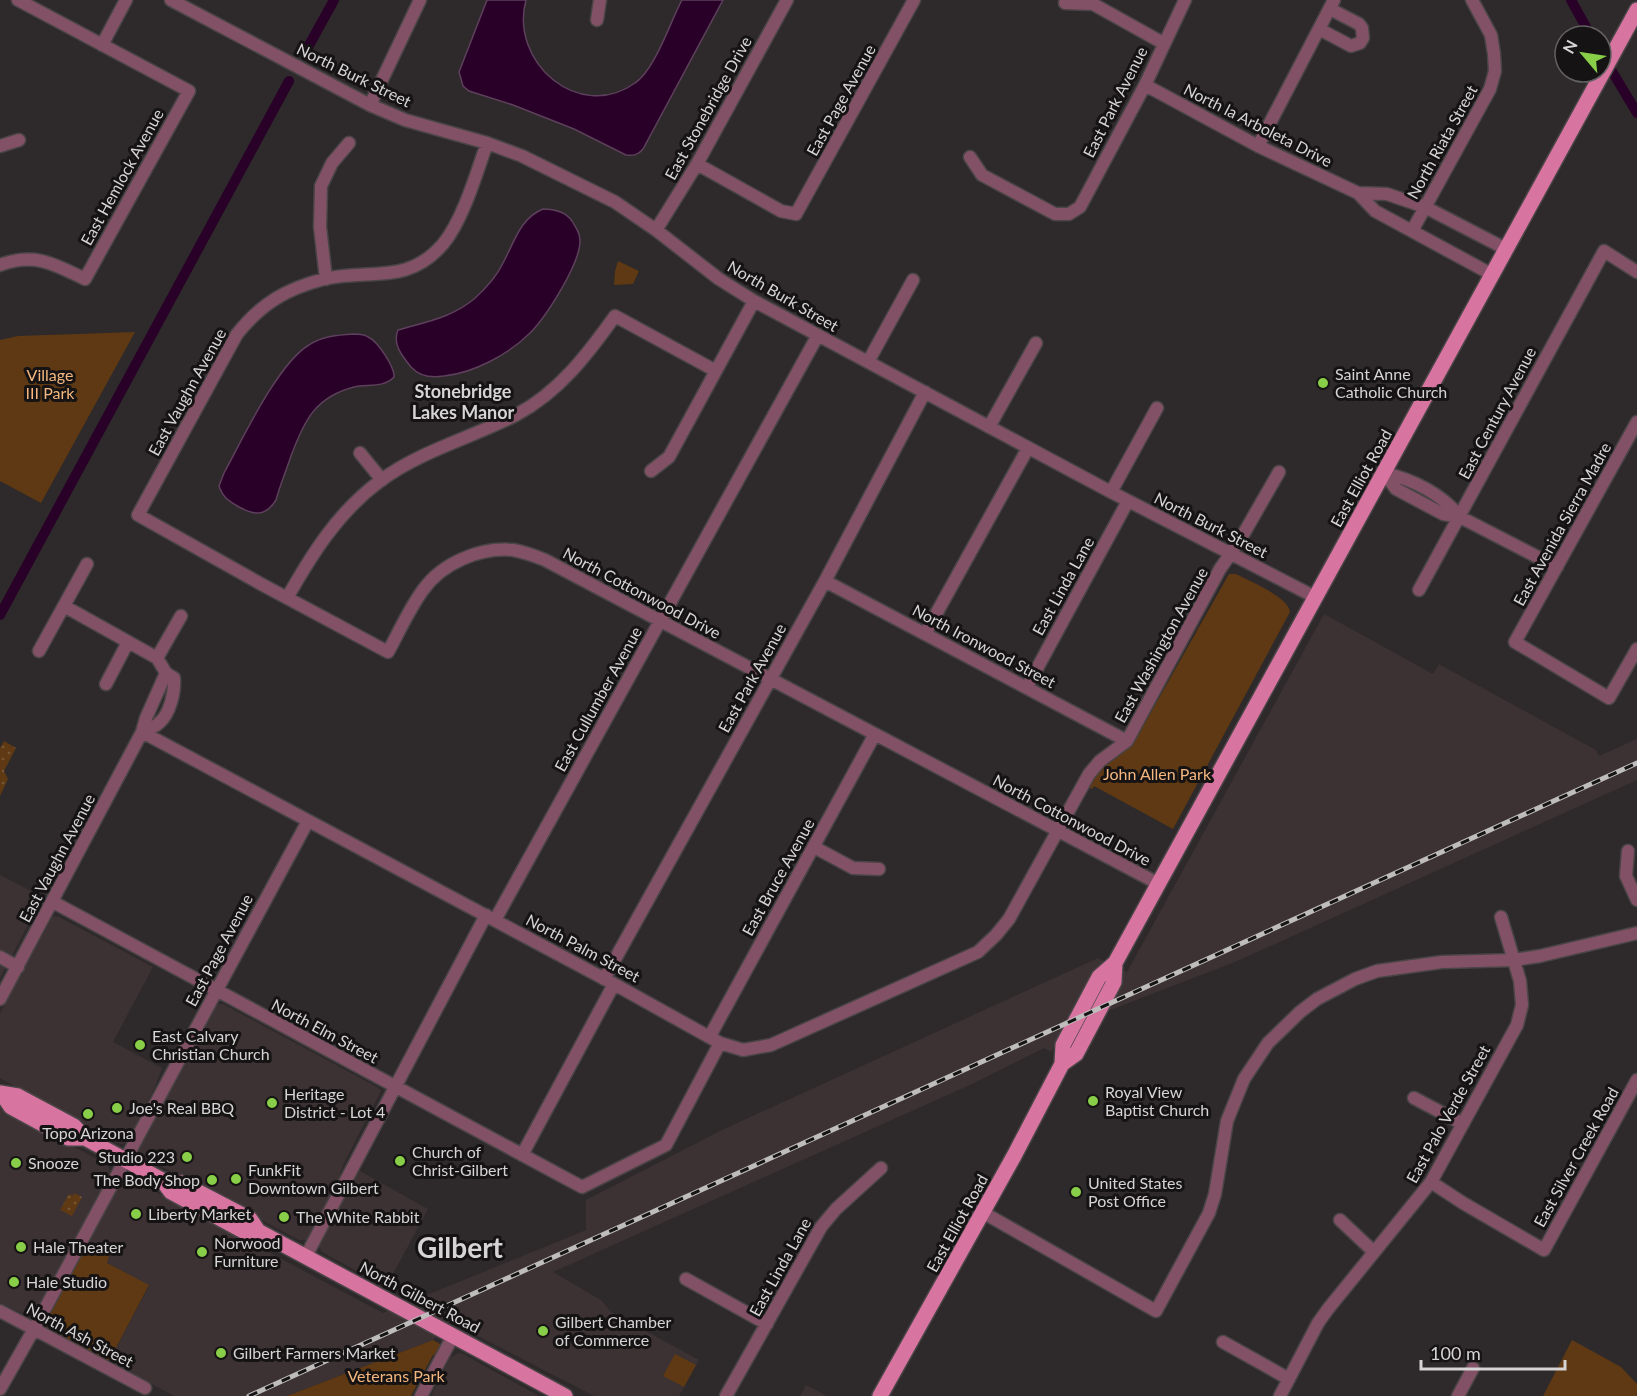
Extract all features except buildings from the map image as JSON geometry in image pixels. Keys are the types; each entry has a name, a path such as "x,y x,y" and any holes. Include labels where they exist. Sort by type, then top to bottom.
{"main road":[{"name":"East Elliot Road","path":"880,1396 984,1213 1062,1064 1076,1054 1114,982 1115,963 1637,10"},
{"name":"North Gilbert Road","path":"1,1093 11,1107 58,1133 68,1138 85,1138 162,1180 171,1192 245,1232 258,1231 565,1396"}],"street":[{"path":"18,0 102,45 126,0"},
{"name":"North Burk Street","path":"171,0 370,105 405,120 487,143 545,166 605,197 656,230 718,279 754,301 1128,501 1315,597"},
{"path":"370,105 420,0"},
{"path":"597,21 600,0"},
{"name":"East Stonebridge Drive","path":"656,230 697,164 787,0"},
{"name":"East Page Avenue","path":"697,164 781,211 796,214 914,0"},
{"name":"East Park Avenue","path":"970,157 982,175 1055,214 1069,214 1080,207 1144,85 1185,0"},
{"name":"North Riata Street","path":"1412,231 1490,89 1496,71 1491,35 1472,0"},
{"path":"1065,3 1093,4 1163,43"},
{"path":"1258,146 1332,4 1359,24 1363,38 1360,43 1351,46 1319,29"},
{"name":"East Hemlock Avenue","path":"0,265 9,261 29,259 49,261 85,279 189,91 102,45"},
{"name":"North la Arboleta Drive","path":"1144,85 1258,146 1358,193 1375,211 1491,274"},
{"path":"0,146 19,140"},
{"path":"326,279 320,227 321,186 332,163 349,143"},
{"name":"East Vaughn Avenue","path":"138,515 237,334 252,316 282,294 326,279 403,272 425,260 443,244 455,225 487,143"},
{"name":"North la Arboleta Drive","path":"1358,193 1387,194 1425,207 1506,249"},
{"name":"East Century Avenue","path":"1419,590 1604,251 1637,272"},
{"path":"868,362 913,280"},
{"path":"651,471 669,457 754,301"},
{"path":"287,598 309,559 326,535 345,513 381,480 414,461 516,414 550,393 575,370 615,316 716,371"},
{"name":"East Cullumber Avenue","path":"306,1256 395,1087 661,621 818,335"},
{"path":"989,427 1036,343"},
{"name":"East Park Avenue","path":"522,1155 609,981 925,392"},
{"path":"1111,492 1157,408"},
{"name":"East Avenida Sierra Madre","path":"1637,422 1515,642 1609,698 1637,649"},
{"path":"925,634 1028,448"},
{"path":"360,453 381,480"},
{"name":"East Washington Avenue","path":"1009,919 1089,774 1100,761 1127,741 1215,579 1279,472"},
{"path":"1384,473 1403,477 1449,503 1460,517 1557,567"},
{"name":"East Linda Lane","path":"1027,687 1128,501"},
{"name":"North Cottonwood Drive","path":"138,515 388,652 422,591 439,571 461,559 485,553 513,550 545,560 1159,885"},
{"path":"39,651 87,564"},
{"name":"North Ironwood Street","path":"825,580 1127,741"},
{"path":"64,606 157,658 181,616"},
{"path":"106,684 128,642"},
{"name":"East Vaughn Avenue","path":"0,999 142,732 166,673 157,658"},
{"name":"North Palm Street","path":"142,732 715,1039 743,1050 771,1046 978,952 1009,919"},
{"name":"East Bruce Avenue","path":"582,1187 666,1145 715,1039 875,734"},
{"name":"East Page Avenue","path":"0,1389 308,821"},
{"path":"814,847 853,868 879,869"},
{"path":"1628,851 1626,876 1637,900"},
{"name":"North Elm Street","path":"53,902 582,1187"},
{"name":"East Palo Verde Street","path":"1280,1396 1318,1323 1431,1182 1516,1025 1522,1005 1520,981 1501,917"},
{"path":"984,1213 1156,1311 1209,1213 1215,1194 1227,1121 1236,1097 1255,1060 1283,1027 1317,999 1355,979 1377,971 1442,962 1514,960 1637,933"},
{"path":"0,957 18,967"},
{"name":"East Silver Creek Road","path":"1431,1182 1544,1250 1637,1080"},
{"path":"1414,1098 1463,1124"},
{"name":"East Linda Lane","path":"726,1396 828,1217 881,1168"},
{"path":"1340,1220 1374,1252"},
{"path":"686,1279 767,1323"},
{"name":"North Ash Street","path":"0,1311 145,1388"},
{"path":"421,1396 453,1336"},
{"path":"1223,1342 1289,1379"},
{"path":"1458,1396 1473,1368"}],"shaded area":[{"path":"487,0 526,0 524,23 528,45 538,64 553,80 571,91 592,96 614,93 642,77 655,57 682,0 723,0 643,149 638,154 626,155 574,129 513,105 469,91 463,86 459,72"},
{"path":"543,209 559,211 566,215 577,230 580,241 579,251 568,276 537,325 512,348 479,367 467,371 435,377 422,375 411,367 397,345 398,330 447,315 474,299 497,273 523,225 535,213"},
{"path":"365,335 372,339 389,361 394,377 385,383 341,391 320,404 306,421 276,500 268,509 260,513 250,512 229,501 222,494 219,486 224,473 262,403 285,368 297,354 314,342 330,336"},
{"path":"1324,614 1433,674 1439,664 1596,750 1599,756 1637,739 1637,780 1235,962 1066,1027 1051,1052 1044,1048 972,1084 553,1272 601,1300 611,1312 699,1360 679,1396 594,1396 449,1321 433,1340 287,1396 174,1396 109,1361 149,1286 107,1263 86,1243 122,1180 133,1180 383,1313 586,1230 586,1200 720,1131 1098,958 1127,972"},
{"path":"0,875 43,897 0,978"},
{"path":"53,916 59,917 153,967 113,1042 162,1068 130,1137 123,1144 117,1143 0,1078 0,1013"},
{"path":"219,1004 223,1004 381,1091 343,1165 337,1185 306,1240 299,1240 137,1152 136,1149 163,1096 178,1077"},
{"path":"0,1107 106,1164 110,1169 109,1175 34,1314 30,1317 0,1303"},
{"path":"360,1171 428,1209 386,1287 322,1252 318,1246 352,1179"},
{"path":"458,1353 539,1396 431,1396 450,1358"},
{"path":"806,1385 827,1396 800,1396"}],"green space":[{"path":"618,261 639,271 633,284 614,285"},
{"name":"Village III Park","path":"135,332 41,503 0,481 0,340 18,336"},
{"name":"John Allen Park","path":"1229,574 1236,574 1276,595 1288,606 1290,612 1173,829 1094,786 1092,789 1086,786 1103,766 1124,752 1137,737"},
{"path":"4,741 16,748 4,771 8,779 0,796 0,748"},
{"path":"74,1193 82,1197 72,1216 60,1210 69,1194 73,1196"},
{"path":"86,1243 109,1256 107,1263 149,1285 109,1361 49,1329 44,1322"},
{"name":"Veterans Park","path":"433,1340 440,1344 438,1357 433,1355 411,1396 287,1396"},
{"path":"1572,1340 1621,1367 1637,1384 1637,1396 1543,1396"},
{"path":"675,1354 696,1365 684,1387 663,1376"}],"waterway":[{"path":"307,49 334,0"},
{"path":"1571,0 1584,24"},
{"path":"1613,73 1637,113"},
{"path":"0,615 289,81"}],"railway":[{"path":"249,1396 1637,763"}],"place":[{"name":"Saint Anne Catholic Church","path":"1323,383"},
{"name":"East Calvary Christian Church","path":"140,1045"},
{"name":"Royal View Baptist Church","path":"1093,1101"},
{"name":"Heritage District - Lot 4","path":"272,1103"},
{"name":"Joe's Real BBQ","path":"117,1108"},
{"name":"Topo Arizona","path":"88,1114"},
{"name":"Studio 223","path":"187,1157"},
{"name":"Church of Christ-Gilbert","path":"400,1161"},
{"name":"Snooze","path":"16,1163"},
{"name":"FunkFit Downtown Gilbert","path":"236,1179"},
{"name":"The Body Shop","path":"212,1180"},
{"name":"United States Post Office","path":"1076,1192"},
{"name":"Liberty Market","path":"136,1214"},
{"name":"The White Rabbit","path":"284,1217"},
{"name":"Hale Theater","path":"21,1247"},
{"name":"Norwood Furniture","path":"202,1252"},
{"name":"Hale Studio","path":"14,1282"},
{"name":"Gilbert Chamber of Commerce","path":"543,1331"},
{"name":"Gilbert Farmers Market","path":"221,1353"}],"district":[{"name":"Stonebridge Lakes Manor","path":"463,402"},
{"name":"Gilbert","path":"460,1248"}]}
